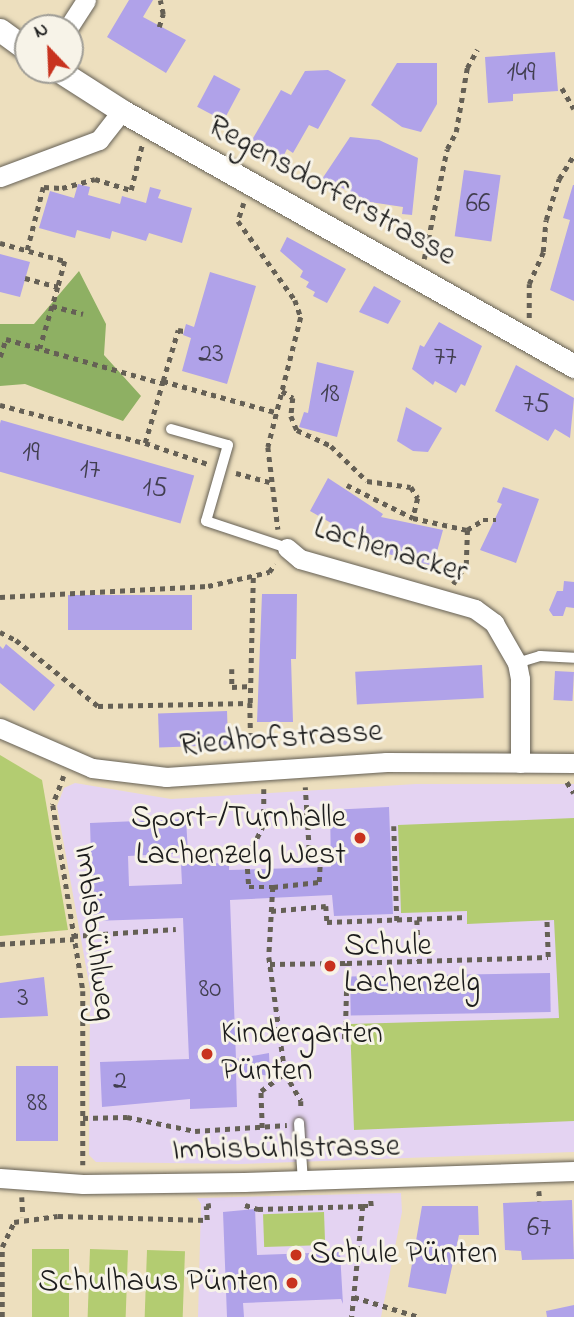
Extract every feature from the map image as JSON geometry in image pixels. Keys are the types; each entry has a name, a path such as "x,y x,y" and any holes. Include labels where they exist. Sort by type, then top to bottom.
{"street":[{"name":"Regensdorferstrasse","path":"80,84 122,111 574,366"},
{"path":"0,177 99,141 122,111"},
{"name":"Lachenacker","path":"287,548 300,559 475,609 494,623 517,663 520,763"},
{"name":"Riedhofstrasse","path":"0,728 92,768 166,777 386,762 574,763"},
{"name":"Imbisbühlstrasse","path":"0,1178 83,1184 303,1181 574,1171"}],"lane":[{"path":"171,429 228,445 206,521 287,548"},
{"path":"517,663 540,656 574,658"},
{"path":"299,1123 303,1181"}],"path":[{"path":"159,27 163,14 160,0"},
{"path":"422,263 432,235 447,149 456,132 467,68 477,50"},
{"path":"562,88 574,108"},
{"path":"37,184 62,188 95,179 131,190 143,141"},
{"path":"528,322 529,284 543,253 546,220 559,179 574,155"},
{"path":"27,250 44,187"},
{"name":"Lachenacker","path":"246,199 238,221 295,300 301,317 268,447 275,523 287,548"},
{"path":"0,243 65,261 40,348"},
{"path":"25,278 58,287"},
{"path":"52,306 83,314"},
{"path":"145,443 178,330 184,331"},
{"path":"0,358 6,339 275,412"},
{"path":"282,391 293,398 291,416 297,430 331,446 367,481 411,487 418,498 413,518"},
{"path":"0,405 164,450"},
{"path":"254,478 270,482"},
{"path":"360,491 367,481"},
{"path":"347,485 413,518 467,530 483,520 496,520"},
{"path":"442,599 466,565 467,530"},
{"path":"0,597 131,593 141,588 208,586 269,572 287,548"},
{"path":"251,762 253,576"},
{"path":"0,632 16,640 98,706 250,703"},
{"path":"232,669 232,687 251,686"},
{"name":"Imbisbühlweg","path":"64,774 53,805 83,992 83,1184"},
{"path":"264,789 264,825 247,859 248,887 273,887 319,881 320,860 309,850 305,786"},
{"path":"264,825 307,815"},
{"path":"394,827 397,921"},
{"path":"273,887 270,964 285,1073 301,1107"},
{"path":"271,911 326,906 327,922 467,918"},
{"path":"417,920 419,961"},
{"path":"270,964 548,957 547,920"},
{"path":"0,944 176,929"},
{"path":"282,1039 345,1036 347,962"},
{"path":"262,1128 261,1091 285,1073"},
{"path":"83,1118 127,1117 195,1131 262,1128 299,1123"},
{"path":"22,1191 23,1217"},
{"path":"245,1205 258,1209 371,1206 370,1192"},
{"path":"2,1317 3,1236 23,1217 207,1220 206,1206"},
{"path":"352,1317 363,1206"},
{"path":"354,1297 419,1317"}],"shaded area":[{"name":"Schule Lachenzelg","path":"75,783 171,799 416,784 574,784 574,1152 239,1164 96,1162 89,1155 90,989 57,806 64,788"},
{"name":"Schule Pünten","path":"401,1193 402,1212 381,1317 198,1317 201,1204 197,1198"}],"green space":[{"path":"79,271 106,324 104,355 141,396 123,421 25,384 0,386 0,324 34,324"},
{"path":"0,755 42,780 68,930 0,936"},
{"path":"574,818 574,1121 354,1130 350,1024 559,1018 554,920 467,924 467,911 401,913 398,825"},
{"path":"324,1212 325,1245 264,1247 263,1214"},
{"path":"32,1249 69,1249 69,1317 32,1317"},
{"path":"90,1249 128,1250 126,1317 88,1317"},
{"path":"147,1250 185,1251 183,1317 145,1317"}],"building":[{"path":"129,0 153,0 143,17 186,40 166,73 107,37"},
{"path":"555,52 558,91 513,94 513,101 488,103 485,57"},
{"path":"397,63 437,63 437,104 421,132 402,127 371,105"},
{"path":"328,70 346,80 318,129 309,125 293,153 287,149 283,157 252,140 281,90 291,95 305,71"},
{"path":"214,75 240,89 224,121 197,107"},
{"path":"350,137 379,140 418,158 412,215 402,214 403,207 370,202 334,184 330,188 320,182"},
{"path":"464,170 501,175 491,241 455,236"},
{"path":"78,184 90,187 88,195 120,204 122,196 146,203 150,187 161,190 158,198 192,208 182,243 149,233 146,241 112,231 110,239 77,230 75,238 39,228 50,191 74,198"},
{"path":"573,185 574,301 550,290 570,220 563,218"},
{"path":"287,237 346,269 327,303 313,296 315,292 306,287 309,282 300,277 303,271 280,251"},
{"path":"0,254 30,262 20,297 0,292"},
{"path":"210,272 256,286 227,384 182,371 191,338 183,335 186,324 194,327"},
{"path":"374,286 401,301 388,324 359,312"},
{"path":"439,322 482,346 465,386 461,384 456,393 435,381 433,385 412,369 420,345 424,347"},
{"path":"317,362 354,371 337,437 299,427 304,412 308,413"},
{"path":"516,365 574,398 570,438 555,429 548,441 495,411"},
{"path":"406,407 442,428 428,452 413,451 397,441"},
{"path":"1,420 194,475 180,523 0,472"},
{"path":"328,478 383,514 381,517 443,530 433,566 366,548 368,544 310,511"},
{"path":"503,487 539,499 516,563 480,550 502,504 497,502"},
{"path":"564,581 574,582 574,608 566,607 563,616 553,616 549,610 557,591 563,591"},
{"path":"262,594 297,594 296,659 291,659 293,722 257,722"},
{"path":"68,595 192,595 192,630 68,630"},
{"path":"6,644 55,685 34,711 0,683 0,646 3,649"},
{"path":"482,665 484,698 357,705 355,672"},
{"path":"555,671 574,672 572,701 553,700"},
{"path":"227,711 228,745 159,747 158,713"},
{"path":"389,807 393,914 334,916 332,895 230,900 236,1059 269,1053 270,1076 236,1071 237,1107 190,1109 190,1099 102,1107 100,1062 189,1059 183,918 93,921 90,823 186,819 188,853 128,856 129,886 182,884 181,864 229,863 229,870 331,867 330,810"},
{"path":"550,973 551,1012 351,1015 350,976"},
{"path":"44,977 48,1016 0,1018 0,983"},
{"path":"16,1066 58,1066 58,1141 16,1141"},
{"path":"572,1200 574,1259 522,1260 521,1251 505,1250 503,1203"},
{"path":"422,1206 478,1206 479,1235 459,1235 446,1294 408,1287"},
{"name":"Schulhaus Pünten","path":"255,1209 257,1255 340,1252 343,1304 341,1299 243,1303 244,1317 227,1317 223,1212"},
{"path":"574,1305 574,1317 547,1317 546,1311"}],"place":[{"name":"Sport-/Turnhalle Lachenzelg West","path":"360,838"},
{"name":"Schule Lachenzelg","path":"330,966"},
{"name":"Kindergarten Pünten","path":"207,1054"},
{"name":"Schule Pünten","path":"296,1255"},
{"name":"Schulhaus Pünten","path":"292,1283"}]}
